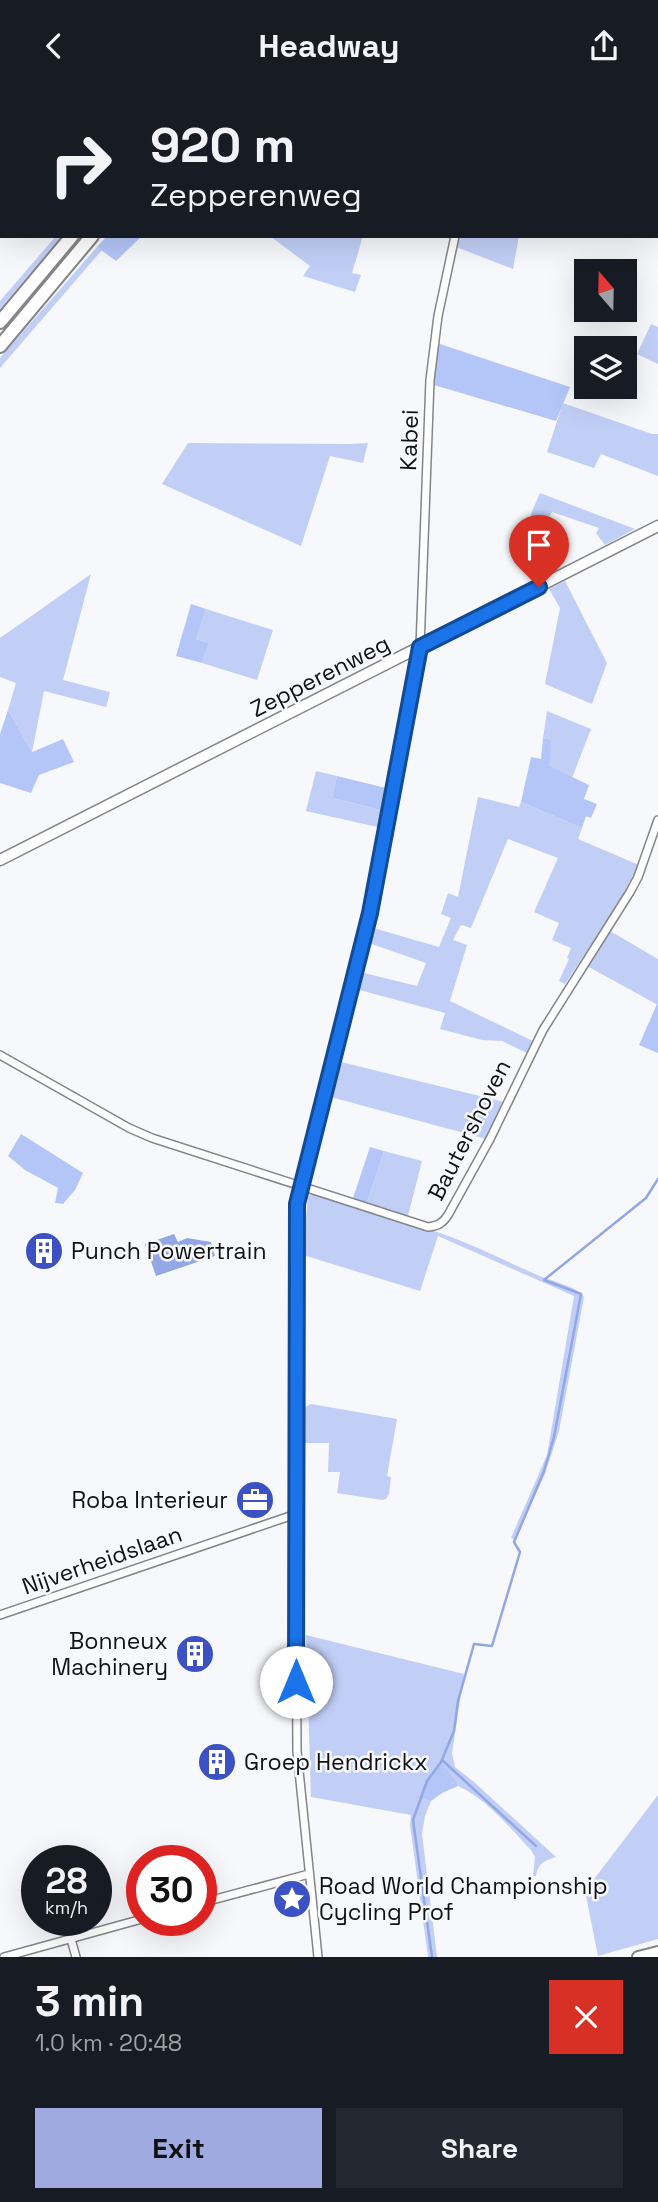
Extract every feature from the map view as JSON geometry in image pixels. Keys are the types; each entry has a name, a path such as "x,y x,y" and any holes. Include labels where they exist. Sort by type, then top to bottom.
{"highway":[{"path":"0,322 70,238"},
{"path":"0,346 90,238"}],"main road":[{"path":"638,1957 658,1952"}],"street":[{"name":"Kabei","path":"318,1957 297,1751 297,1204 370,913 420,647 430,380 438,316 455,238"},
{"name":"Zepperenweg","path":"0,860 658,526"},
{"name":"Bautershoven","path":"0,1055 129,1128 164,1142 428,1227 435,1226 444,1222 543,1030 630,892 658,820"},
{"name":"Nijverheidslaan","path":"0,1615 296,1514"},
{"path":"217,1899 309,1874"},
{"path":"4,1957 126,1923"},
{"path":"71,1938 76,1957"}],"shaded area":[{"path":"54,238 60,238 0,309 0,301"},
{"path":"105,238 140,238 116,261 97,247"},
{"path":"273,238 362,238 352,273 361,275 355,292 303,276 310,266"},
{"path":"458,238 519,238 513,269 456,247"},
{"path":"97,247 102,250 0,368 0,358"},
{"path":"651,324 658,327 658,364 637,354"},
{"path":"437,343 570,387 556,421 434,385"},
{"path":"563,403 658,434 658,476 601,454 594,468 547,452"},
{"path":"188,443 368,443 363,463 330,456 301,546 162,484"},
{"path":"540,493 635,529 605,545 596,533 599,528 552,512 544,526 530,525 531,514"},
{"path":"91,574 63,680 110,692 106,707 44,691 32,752 8,710 16,683 0,677 0,638"},
{"path":"565,581 607,663 592,704 545,684 560,608 549,589"},
{"path":"191,604 206,609 196,639 209,643 202,663 176,656"},
{"path":"206,609 273,630 257,680 202,663 209,643 196,639"},
{"path":"8,710 32,752 63,739 74,762 39,775 31,793 0,783 0,734"},
{"path":"547,711 591,729 572,778 548,766 552,740 543,738"},
{"path":"543,738 552,740 549,766 589,785 584,799 597,804 591,818 586,816 582,828 521,802 531,757 541,759"},
{"path":"316,771 337,776 332,798 385,811 382,828 306,811"},
{"path":"337,776 390,789 385,811 332,798"},
{"path":"478,797 519,807 521,802 582,828 578,839 639,865 620,901 565,984 559,981 571,948 552,940 559,923 534,912 558,858 508,839 471,928 461,925 453,940 467,945 450,1001 533,1041 527,1053 502,1041 482,1040 440,1029 445,1013 356,989 360,972 417,986 426,963 366,942 370,927 439,947 451,918 441,914 448,893 458,897"},
{"path":"610,931 658,959 658,1005 587,966"},
{"path":"658,1005 658,1053 639,1045"},
{"path":"337,1061 504,1102 486,1139 327,1096"},
{"path":"21,1134 83,1173 75,1190 63,1204 55,1203 58,1188 25,1170 8,1156"},
{"path":"370,1147 384,1151 367,1203 353,1198"},
{"path":"384,1151 422,1161 408,1216 367,1203"},
{"path":"313,1194 450,1237 572,1288 584,1297 559,1431 545,1474 515,1540 511,1538 547,1455 574,1296 438,1236 420,1291 303,1255 308,1196"},
{"path":"174,1234 178,1242 187,1238 211,1242 215,1256 156,1276 145,1244"},
{"path":"311,1404 397,1419 387,1476 391,1477 389,1494 386,1499 337,1493 340,1472 328,1472 329,1443 304,1443 305,1407"},
{"path":"306,1635 464,1674 452,1753 455,1767 556,1857 542,1863 536,1876 533,1876 535,1857 531,1850 488,1806 458,1786 442,1763 432,1772 419,1796 431,1801 422,1834 437,1957 428,1957 410,1825 411,1815 311,1797"},
{"path":"442,1763 458,1786 431,1801 419,1797 428,1779"},
{"path":"658,1795 658,1939 598,1956 585,1891"}],"waterway":[{"path":"432,1957 413,1820 427,1781 441,1762 454,1731 458,1701 474,1644 492,1646 520,1552 514,1542 544,1471 554,1437 581,1294 544,1280 646,1198 658,1179"},
{"path":"442,1760 536,1846"}],"place":[{"name":"Punch Powertrain","path":"44,1251"},
{"name":"Roba Interieur","path":"255,1500"},
{"name":"Bonneux Machinery","path":"195,1654"},
{"name":"Groep Hendrickx","path":"217,1762"},
{"name":"Road World Championship Cycling Prof","path":"292,1899"}],"route":[{"path":"296,1682 297,1204 370,913 420,647 539,587"}]}
